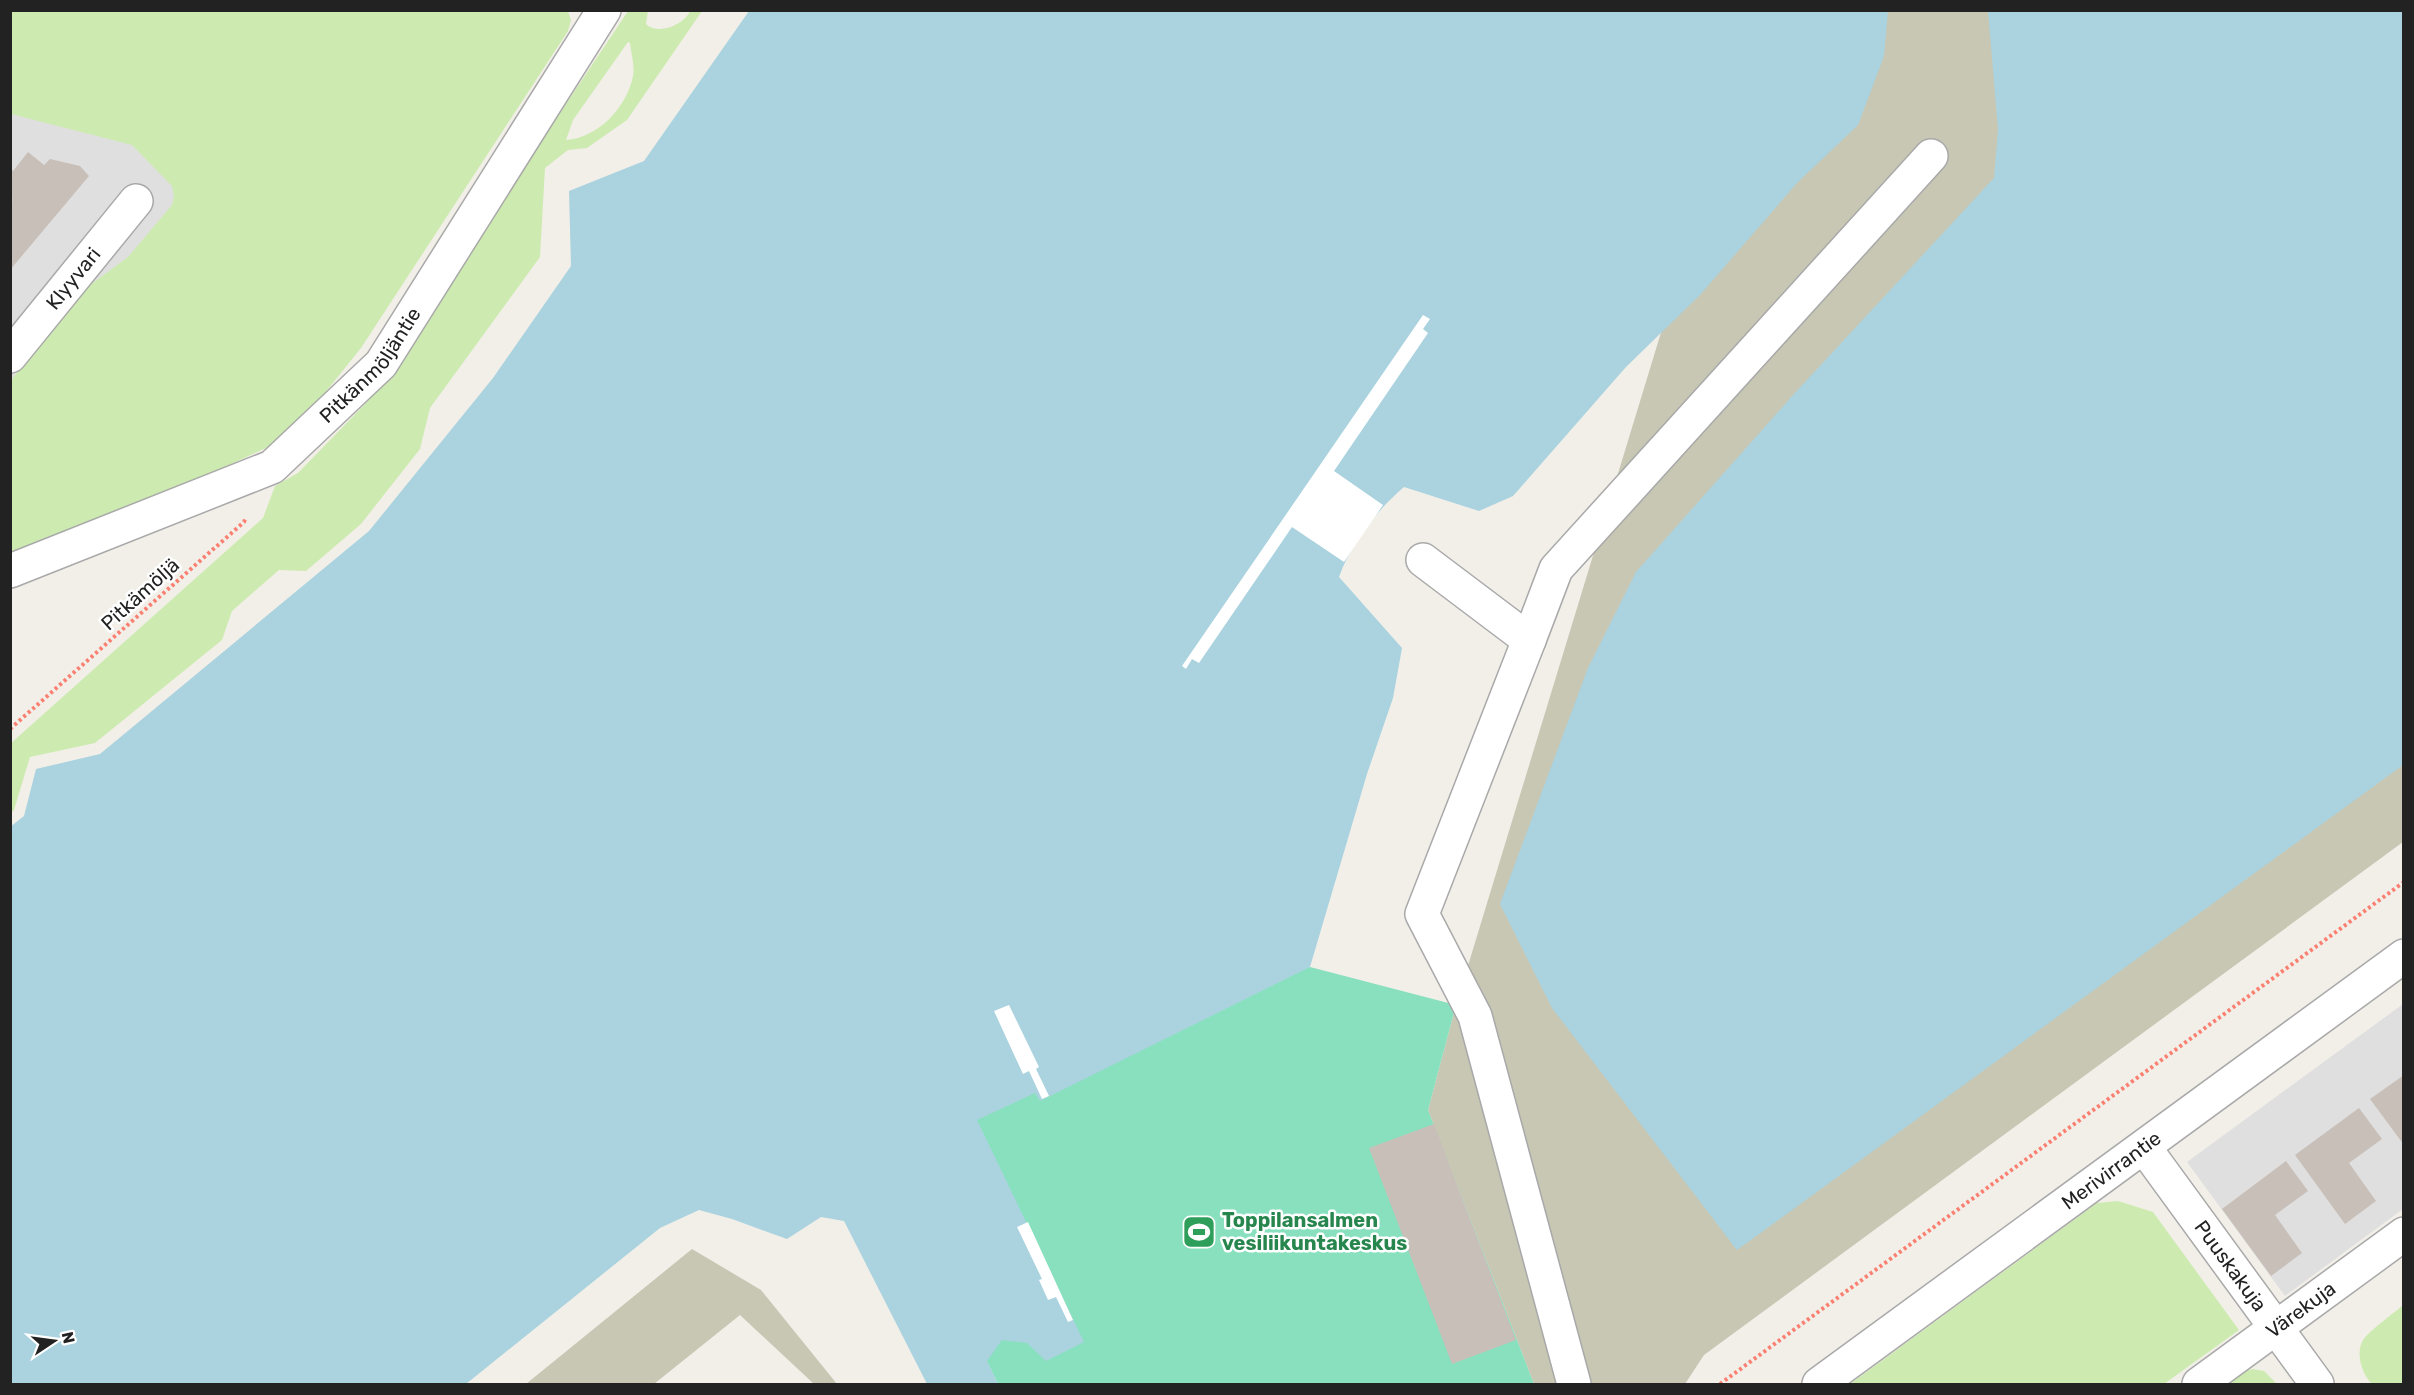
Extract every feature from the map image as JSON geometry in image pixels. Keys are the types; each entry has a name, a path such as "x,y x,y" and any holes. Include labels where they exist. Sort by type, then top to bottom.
{"street":[{"name":"Pitkänmöljäntie","path":"10,571 272,467 381,364 604,10"},
{"path":"1574,1384 1475,1017 1422,914 1556,569 1931,156"},
{"name":"Klyyvari","path":"10,356 136,201"},
{"path":"1423,560 1529,640"},
{"name":"Merivirrantie","path":"1819,1384 2403,957"},
{"name":"Puuskakuja","path":"2144,1147 2318,1384"},
{"name":"Värekuja","path":"2199,1384 2403,1234"}],"path":[{"name":"Pitkämöljä","path":"10,729 244,522 272,467"},
{"path":"1720,1384 2403,882"}],"shaded area":[{"path":"1759,11 2403,11 2403,842 1704,1355 1685,1384 1534,1384 1428,1110 1456,1005"},
{"path":"11,108 211,166 11,405"},
{"path":"2403,1004 2403,1209 2285,1296 2187,1162"},
{"path":"692,1249 761,1290 837,1384 814,1384 740,1315 654,1384 526,1384"}],"green space":[{"path":"11,11 568,11 571,20 568,31 361,348 320,399 295,425 266,448 227,466 11,552 11,380 90,285 128,257 172,205 174,197 172,186 132,145 11,114"},
{"path":"628,11 648,11 646,24 657,29 664,29 683,20 690,11 702,11 627,120 587,148 568,150 545,168 540,257 430,408 420,449 361,524 306,571 279,570 232,611 222,640 95,743 30,757 14,810 11,813 10,744 263,518 275,486 298,473 368,401","holes":["628,42 630,43 633,76 630,88 618,109 600,127 589,134 566,140 573,120"]},
{"name":"Toppilansalmen vesiliikuntakeskus","path":"1310,967 1456,1005 1428,1110 1534,1384 998,1384 847,1080"},
{"path":"2118,1201 2153,1212 2239,1330 2164,1384 1850,1384 2097,1203"},
{"path":"2403,1305 2403,1384 2372,1384 2365,1375 2361,1363 2360,1351 2363,1340"},
{"path":"2253,1369 2264,1371 2277,1384 2227,1384 2245,1371"}],"water":[{"path":"749,11 1888,11 1884,56 1858,125 1797,183 1700,295 1626,367 1513,496 1479,511 1404,487 1384,506 1350,552 1339,577 1402,648 1393,698 1367,774 1310,967 1040,1101 1035,1093 977,1120 1084,1342 1046,1361 1027,1343 1002,1340 987,1361 998,1384 927,1384 844,1221 821,1217 787,1239 699,1210 660,1228 466,1384 11,1384 10,827 24,816 36,769 100,754 369,531 493,378 571,266 569,191 644,161"},
{"path":"1988,11 2403,11 2403,765 1737,1250 1552,1008 1500,904 1588,668 1636,572 1793,395 1994,178 1998,129"}],"pier":[{"path":"1423,315 1430,319 1423,329 1428,333 1334,471 1383,505 1344,562 1292,527 1199,663 1192,659 1186,669 1182,666"},
{"path":"1009,1005 1039,1067 1036,1069 1049,1096 1042,1099 1029,1071 1023,1074 994,1011"},
{"path":"1028,1222 1073,1320 1068,1322 1056,1297 1048,1300 1039,1280 1042,1279 1017,1227"}],"building":[{"path":"28,152 44,165 50,159 80,166 89,176 10,270 10,202 13,200 10,198 10,169 13,171"},
{"path":"2404,1075 2404,1145 2370,1099"},
{"path":"2359,1108 2382,1139 2349,1163 2376,1201 2345,1224 2295,1155"},
{"path":"1434,1124 1516,1340 1452,1364 1369,1148"},
{"path":"2286,1161 2308,1191 2275,1215 2302,1253 2271,1276 2222,1209"}],"place":[{"name":"Toppilansalmen vesiliikuntakeskus","path":"1199,1232"}]}
